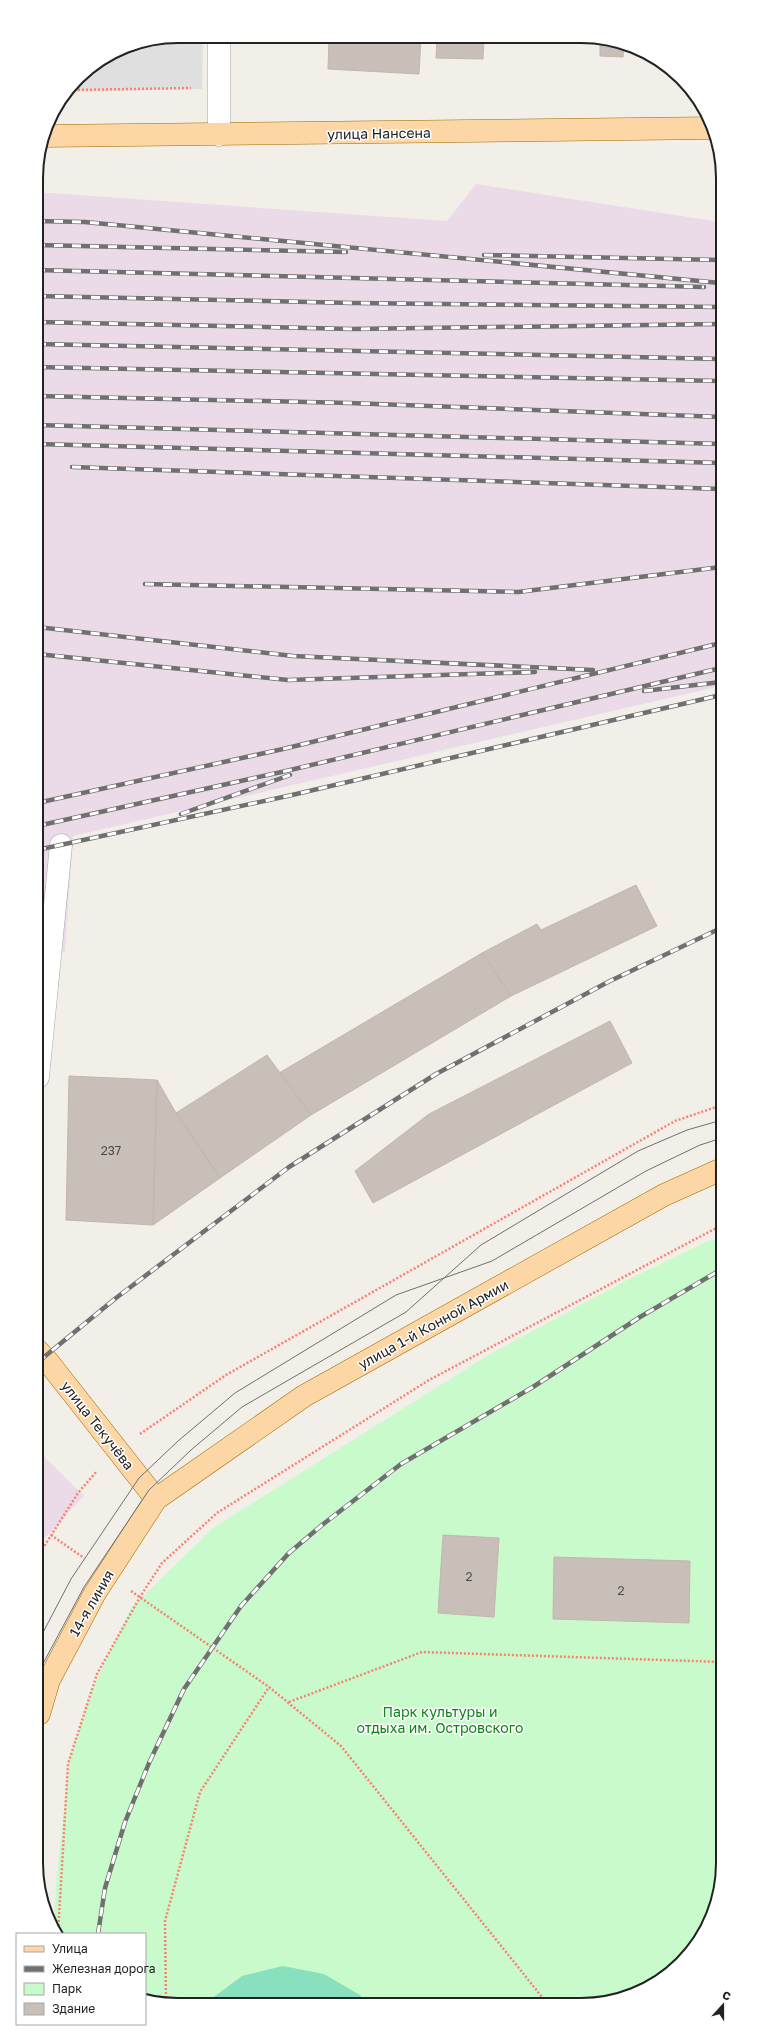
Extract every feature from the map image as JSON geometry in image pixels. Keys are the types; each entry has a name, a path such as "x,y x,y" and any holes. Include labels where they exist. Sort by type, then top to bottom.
{"main road":[{"name":"улица Нансена","path":"50,136 706,128"},
{"name":"улица 1-й Конной Армии","path":"156,1499 304,1396 664,1195 716,1172"},
{"name":"улица Текучёва","path":"43,1356 156,1499"},
{"name":"14-я линия","path":"43,1699 49,1680 95,1593 156,1499"}],"street":[{"path":"219,43 219,135"},
{"path":"43,1026 61,845"}],"path":[{"path":"75,90 219,87"},
{"path":"43,1548 78,1493 117,1449 226,1375 675,1121 716,1107"},
{"path":"58,1926 68,1764 97,1674 140,1597 162,1563 217,1513 429,1380 716,1228"},
{"path":"168,1618 269,1687 341,1746 543,1998"},
{"path":"289,1702 422,1652 716,1662"},
{"path":"166,1997 165,1921 200,1792 269,1687"}],"shaded area":[{"path":"178,43 203,43 202,89 74,92 89,76 110,61 126,53 160,44"},
{"path":"476,184 716,221 716,687 73,836 65,952 43,952 43,192 447,221"},
{"path":"43,1456 84,1496 43,1540"}],"green space":[{"name":"Парк культуры и отдыха им. Островского","path":"716,1239 716,1872 706,1915 693,1938 677,1959 649,1980 641,1984 625,1991 590,1998 169,1998 146,1994 146,1933 63,1933 54,1916 57,1873 70,1759 90,1694 131,1608 213,1528 490,1354 627,1280 708,1241"},
{"path":"283,1966 324,1974 360,1995 362,1998 212,1998 242,1976"}],"building":[{"path":"329,43 421,43 419,74 328,69"},
{"path":"437,43 484,43 483,59 436,58"},
{"path":"600,44 624,50 623,57 600,56"},
{"path":"636,885 657,926 511,996 482,953 537,924 541,930"},
{"path":"482,953 511,996 311,1115 279,1073"},
{"path":"610,1021 632,1063 373,1203 355,1171 429,1114"},
{"path":"267,1055 311,1115 220,1178 176,1113"},
{"path":"69,1076 157,1080 153,1225 66,1220"},
{"path":"157,1080 176,1113 220,1178 153,1225"},
{"path":"443,1535 499,1538 494,1617 438,1613"},
{"path":"554,1557 690,1561 689,1623 553,1619"}],"tram line":[{"path":"43,1664 84,1587 149,1490 191,1450 242,1407 406,1312 481,1245 638,1151 687,1130 716,1122"},
{"path":"43,1632 71,1579 139,1478 178,1441 235,1393 396,1295 492,1261 646,1171 700,1145 716,1140"}],"railway":[{"path":"43,221 85,222 716,283"},
{"path":"43,245 346,252"},
{"path":"484,255 716,260"},
{"path":"43,270 704,287"},
{"path":"43,296 353,303 716,307"},
{"path":"43,322 352,329 716,324"},
{"path":"43,344 716,359"},
{"path":"43,367 716,381"},
{"path":"43,396 349,403 716,417"},
{"path":"43,425 716,444"},
{"path":"43,444 716,463"},
{"path":"72,467 716,489"},
{"path":"145,584 518,592 716,568"},
{"path":"43,628 293,656 593,670"},
{"path":"43,802 283,749 716,644"},
{"path":"43,655 288,680 535,672"},
{"path":"43,825 286,771 716,669"},
{"path":"644,691 716,683"},
{"path":"43,849 292,795 716,696"},
{"path":"181,814 290,775"},
{"path":"43,1358 116,1298 289,1167 436,1074 608,982 716,930"},
{"path":"98,1933 105,1888 125,1822 149,1763 184,1689 241,1606 289,1553 322,1525 401,1464 533,1387 640,1317 716,1273"}]}
